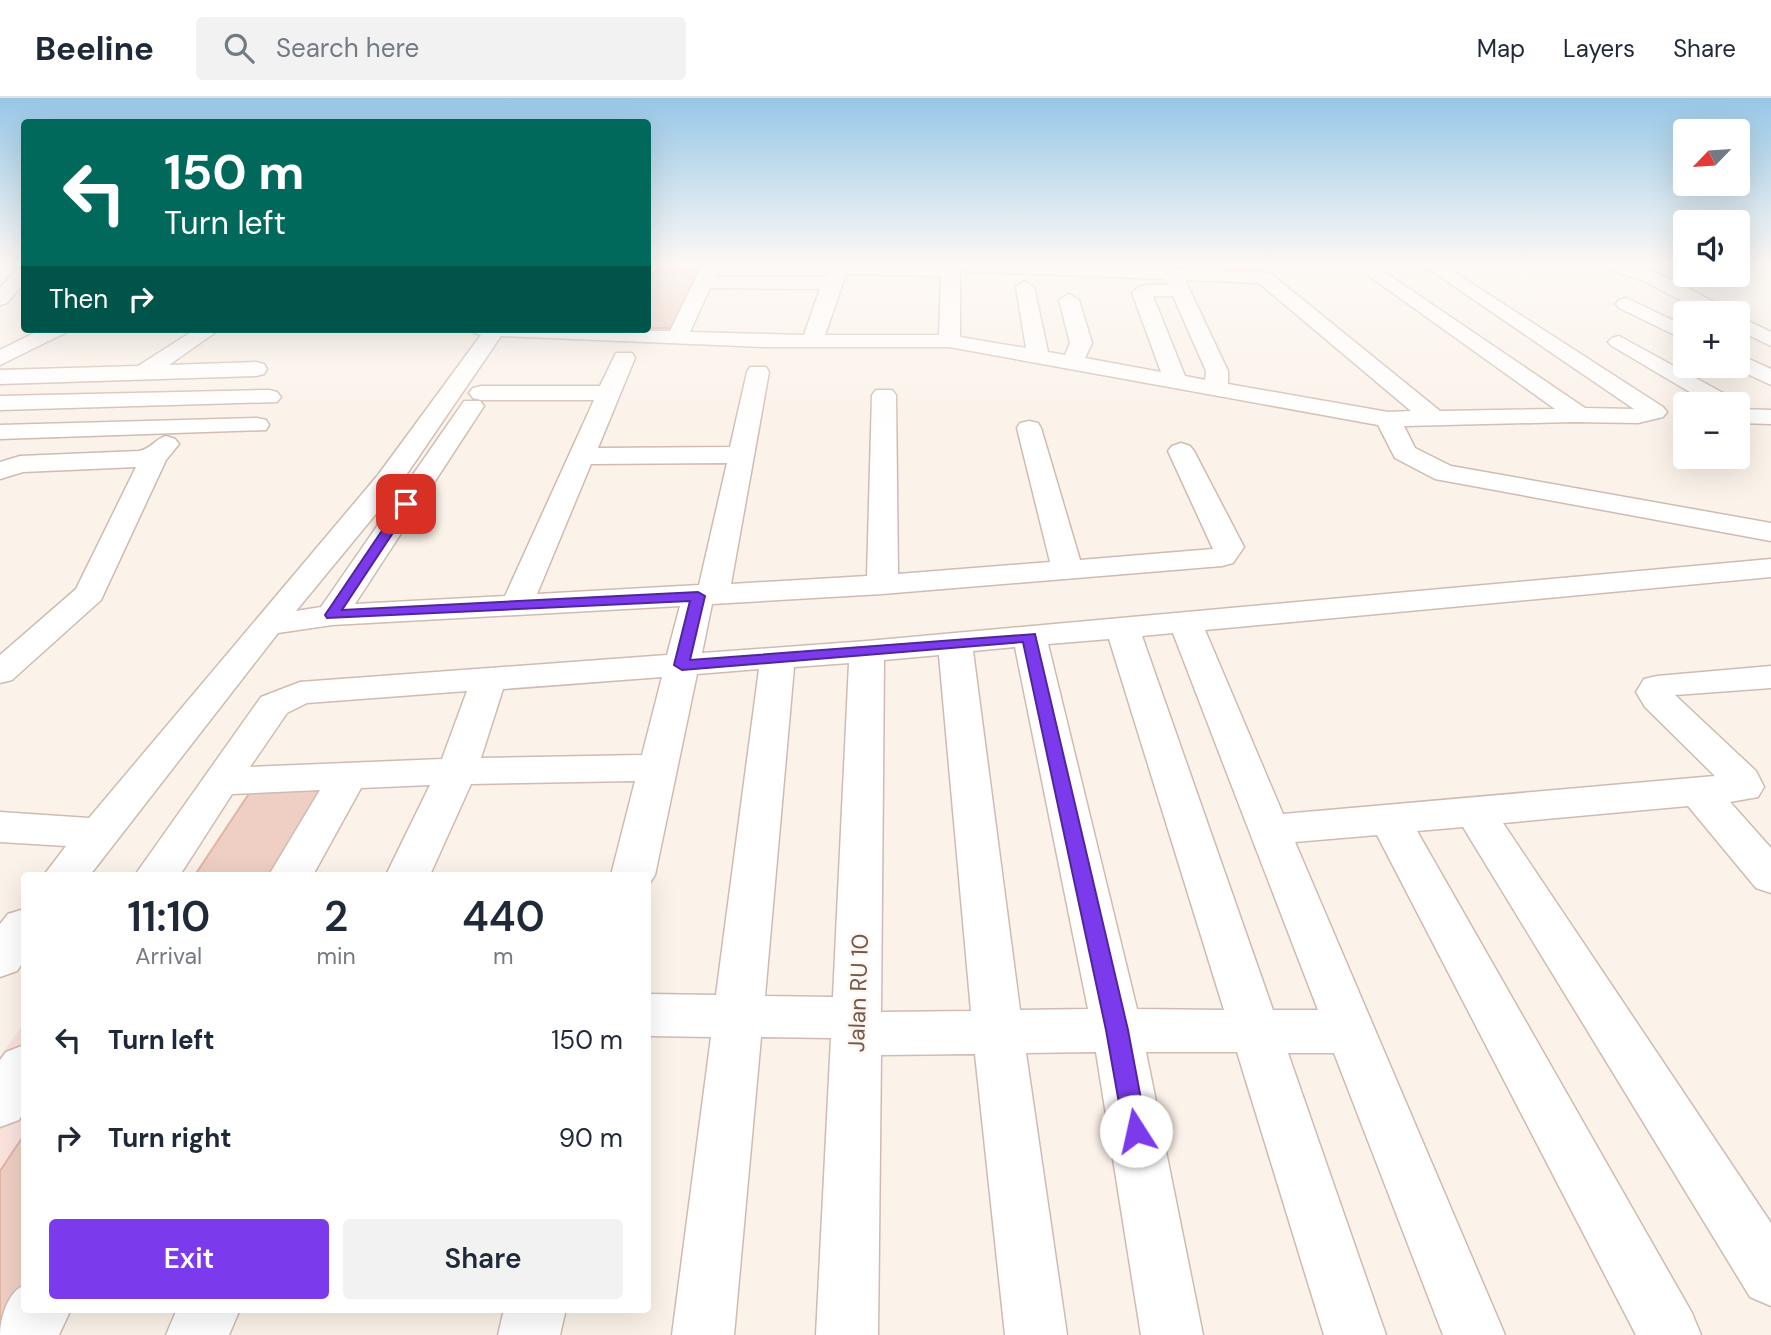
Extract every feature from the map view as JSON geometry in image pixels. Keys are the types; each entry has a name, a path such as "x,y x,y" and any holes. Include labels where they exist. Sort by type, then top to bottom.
{"street":[{"path":"677,338 685,321"},
{"path":"812,342 819,321"},
{"path":"949,341 950,321"},
{"path":"1031,321 1038,356"},
{"path":"1072,362 1082,343 1075,321"},
{"path":"1153,321 1175,380"},
{"path":"1194,321 1217,371 1216,389"},
{"path":"1316,321 1435,419"},
{"path":"1445,321 1573,409 1571,416"},
{"path":"621,333 677,338 812,342 949,341 1388,419 1663,415 1519,321"},
{"path":"1750,329 1771,340"},
{"path":"0,358 50,333"},
{"path":"82,430 149,371 204,333"},
{"path":"68,872 267,625 388,481 494,336 522,333"},
{"path":"332,615 481,393 494,336"},
{"path":"1619,342 1707,392"},
{"path":"0,343 26,345"},
{"path":"517,604 624,358"},
{"path":"1750,367 1771,378"},
{"path":"0,377 256,369"},
{"path":"634,872 683,660 741,455 758,372"},
{"path":"481,393 609,393"},
{"path":"881,585 884,395"},
{"path":"0,403 269,397"},
{"path":"1388,419 1404,453 1424,466 1444,473 1771,532"},
{"path":"0,432 257,425"},
{"path":"0,673 16,646 90,593 154,457 163,450 173,427"},
{"path":"1029,429 1068,571"},
{"path":"267,625 332,615 517,604 701,602 881,585 1212,560 1226,554 1229,547 1181,451"},
{"path":"582,456 741,455"},
{"path":"0,471 20,464 154,457"},
{"path":"159,872 274,705 300,693 683,660 778,659 955,644 1771,568"},
{"path":"1185,622 1474,1335"},
{"path":"1123,629 1355,1335"},
{"path":"1030,637 1117,1030 1172,1335"},
{"path":"955,644 998,1032 1036,1335"},
{"name":"Jalan RU 10","path":"847,1335 867,651"},
{"path":"703,1335 778,659"},
{"path":"1269,830 1745,787 1742,780 1658,699 1654,692 1657,687 1771,677"},
{"path":"409,872 457,771 489,678"},
{"path":"222,781 457,771 657,768"},
{"path":"293,872 349,775"},
{"path":"1700,793 1771,877"},
{"path":"1474,811 1771,1276"},
{"path":"1391,821 1670,1335"},
{"path":"0,827 100,833"},
{"path":"0,958 21,931"},
{"path":"651,1015 740,1017 857,1026 998,1032 1351,1032"},
{"path":"25,1335 38,1313"},
{"path":"197,1335 207,1313"},
{"path":"529,1335 534,1313"}],"shaded area":[{"path":"21,1027 21,1309 0,1335 0,1057"}],"building":[{"path":"651,321 676,321 673,328 651,328"},
{"path":"254,786 329,786 279,872 197,872"},
{"path":"21,1140 21,1313 24,1313 11,1335 0,1335 0,1171"}],"route":[{"path":"406,504 332,615 698,596 682,665 1030,637 1117,1030 1136,1131"}]}
